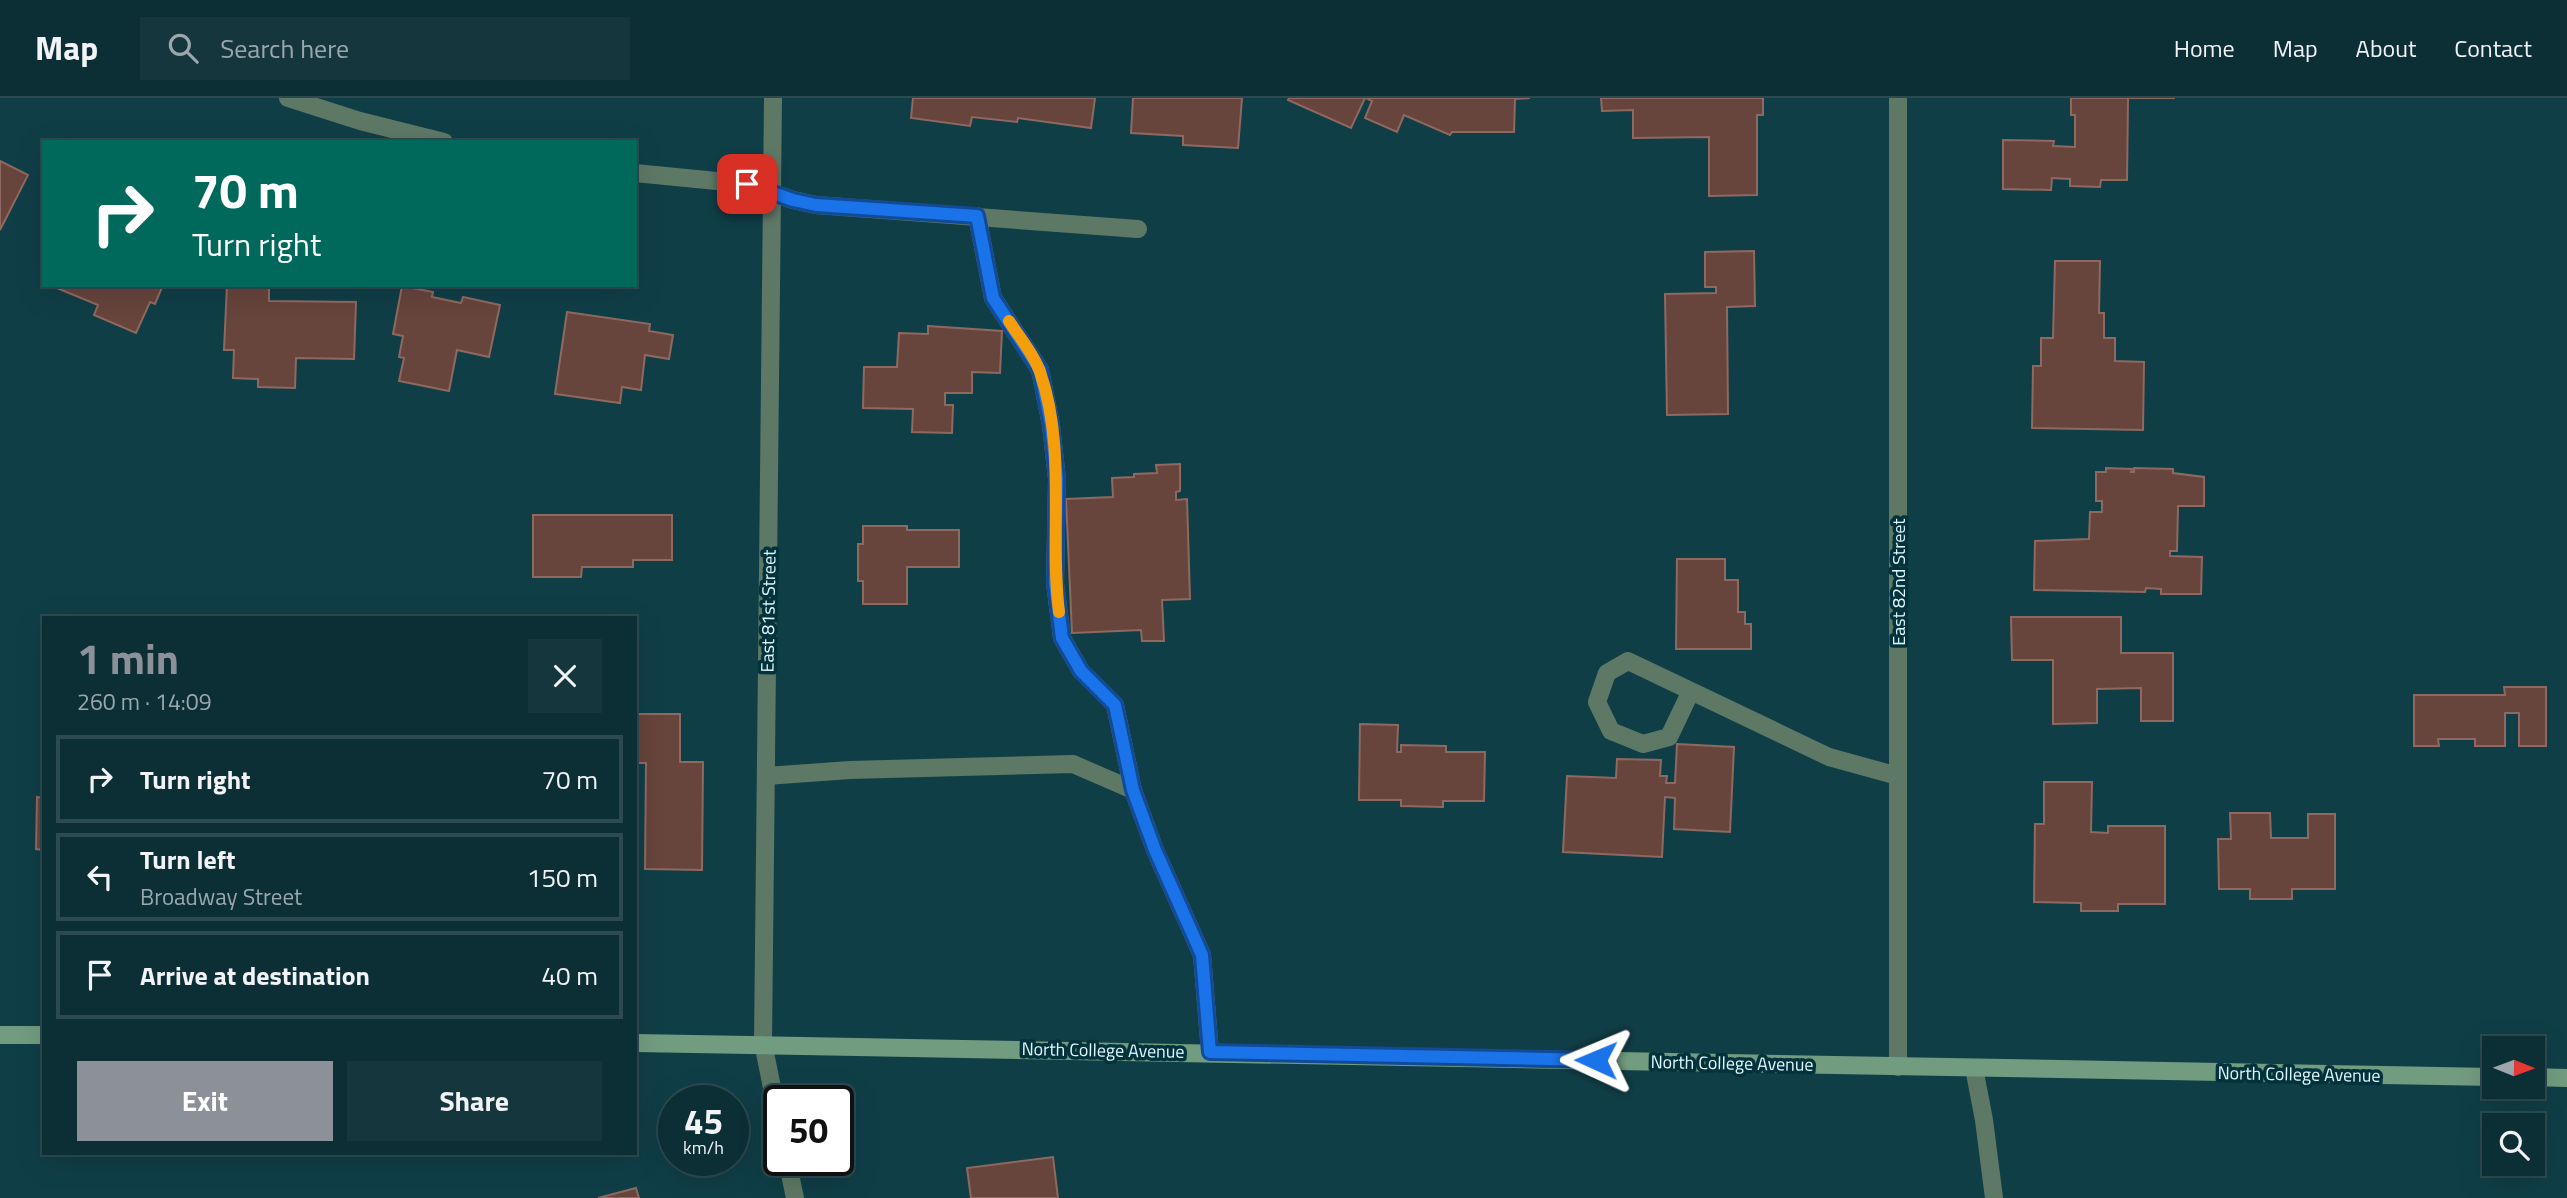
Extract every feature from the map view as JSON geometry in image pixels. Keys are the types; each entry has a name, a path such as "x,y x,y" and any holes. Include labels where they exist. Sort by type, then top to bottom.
{"main road":[{"path":"0,1035 42,1035"},
{"name":"North College Avenue","path":"637,1042 2482,1077"},
{"path":"2545,1077 2567,1078"}],"street":[{"path":"288,98 360,121 436,140"},
{"name":"East 81st Street","path":"771,1085 762,1043 773,98"},
{"name":"East 82nd Street","path":"1898,98 1898,1067"},
{"path":"637,173 747,184 816,205 1138,229"},
{"path":"977,216 993,298 1040,370 1051,425 1057,479 1055,583 1062,638 1081,671 1115,705 1133,790 1155,850 1202,955 1210,1052"},
{"path":"1690,691 1668,737 1643,744 1611,731 1597,702 1607,673 1628,661 1829,757 1898,776"},
{"path":"766,776 850,770 1073,764 1133,790"},
{"path":"1974,1068 1994,1198"},
{"path":"790,1176 795,1198"}],"building":[{"path":"913,98 1095,98 1091,128 1018,118 1017,122 972,117 970,126 911,118"},
{"path":"1133,98 1242,98 1238,148 1183,145 1183,136 1131,133"},
{"path":"1365,98 1351,128 1288,100"},
{"path":"1366,98 1530,98 1515,99 1514,132 1452,132 1450,135 1404,115 1397,132 1365,118 1372,101"},
{"path":"1601,98 1763,98 1763,115 1757,115 1757,195 1709,196 1709,137 1633,138 1633,110 1602,111"},
{"path":"2071,98 2128,98 2127,180 2101,180 2100,187 2070,186 2070,179 2052,178 2051,190 2003,189 2003,140 2054,141 2053,146 2075,147 2075,115 2071,115"},
{"path":"0,161 28,175 0,230"},
{"path":"1754,251 1755,306 1727,307 1728,414 1667,415 1665,294 1716,293 1716,287 1705,287 1705,252"},
{"path":"2055,261 2100,261 2099,313 2104,313 2104,338 2115,338 2115,361 2144,362 2143,430 2032,428 2033,366 2041,366 2041,338 2053,338"},
{"path":"54,287 162,287 155,304 150,302 136,333 94,315 98,305"},
{"path":"227,287 269,287 269,301 356,302 354,359 296,358 295,388 258,387 258,379 233,378 234,350 224,350"},
{"path":"402,287 433,292 432,297 461,303 463,297 500,305 489,357 457,350 449,391 399,381 404,358 399,357 403,336 393,334"},
{"path":"567,312 650,324 649,331 673,335 669,359 645,355 641,390 622,387 620,403 555,394"},
{"path":"928,326 1002,331 1000,373 972,372 972,393 945,393 945,405 953,405 952,433 912,432 913,409 863,408 864,367 897,367 899,333 928,334"},
{"path":"1180,464 1180,491 1176,492 1176,500 1187,499 1190,599 1162,600 1164,641 1142,641 1141,630 1072,633 1066,499 1113,497 1112,478 1157,473 1156,465"},
{"path":"2106,468 2132,469 2131,472 2134,472 2134,468 2173,469 2173,473 2204,477 2204,506 2178,506 2177,551 2170,551 2170,556 2202,557 2201,594 2161,594 2161,589 2146,588 2145,592 2034,590 2035,541 2089,539 2090,512 2102,512 2102,501 2096,501 2096,472 2106,472"},
{"path":"533,515 672,515 672,560 633,560 633,567 582,567 581,577 533,577"},
{"path":"863,526 907,526 907,530 959,530 959,567 907,567 907,604 863,604 863,581 858,581 858,544 863,544"},
{"path":"1677,559 1725,559 1725,580 1738,580 1738,612 1745,612 1745,624 1751,624 1751,649 1676,649"},
{"path":"2011,617 2121,617 2121,653 2173,653 2173,721 2141,721 2141,688 2097,689 2097,723 2053,724 2053,660 2012,660"},
{"path":"2504,687 2546,687 2546,746 2519,746 2519,713 2505,713 2505,746 2475,746 2475,739 2438,739 2439,746 2414,746 2414,695 2505,695"},
{"path":"637,714 680,714 680,762 703,762 702,870 645,869 646,763 637,763"},
{"path":"1360,724 1398,725 1397,752 1401,752 1401,745 1446,746 1446,752 1485,752 1484,801 1443,801 1443,807 1401,806 1401,800 1359,800"},
{"path":"1677,744 1734,747 1730,832 1674,829 1675,798 1665,797 1662,857 1563,852 1567,776 1616,778 1617,759 1661,760 1660,776 1667,776 1666,783 1675,783"},
{"path":"2044,782 2092,782 2091,832 2108,833 2108,826 2165,826 2165,904 2118,904 2118,911 2081,911 2081,903 2034,902 2035,824 2044,824"},
{"path":"37,797 42,798 42,850 36,849"},
{"path":"2230,813 2270,813 2271,838 2308,838 2308,814 2335,814 2335,889 2292,889 2292,899 2250,899 2250,889 2219,889 2218,839 2231,839"},
{"path":"1053,1157 1058,1198 971,1198 967,1168"},
{"path":"636,1188 639,1198 598,1198"}],"slow traffic":[{"path":"1009,321 1040,370 1051,425 1057,479 1055,583 1059,612"}],"route":[{"path":"747,184 816,205 977,216 993,298 1040,370 1051,425 1057,479 1055,583 1062,638 1081,671 1115,705 1133,790 1155,850 1202,955 1210,1052 1596,1060"}]}
